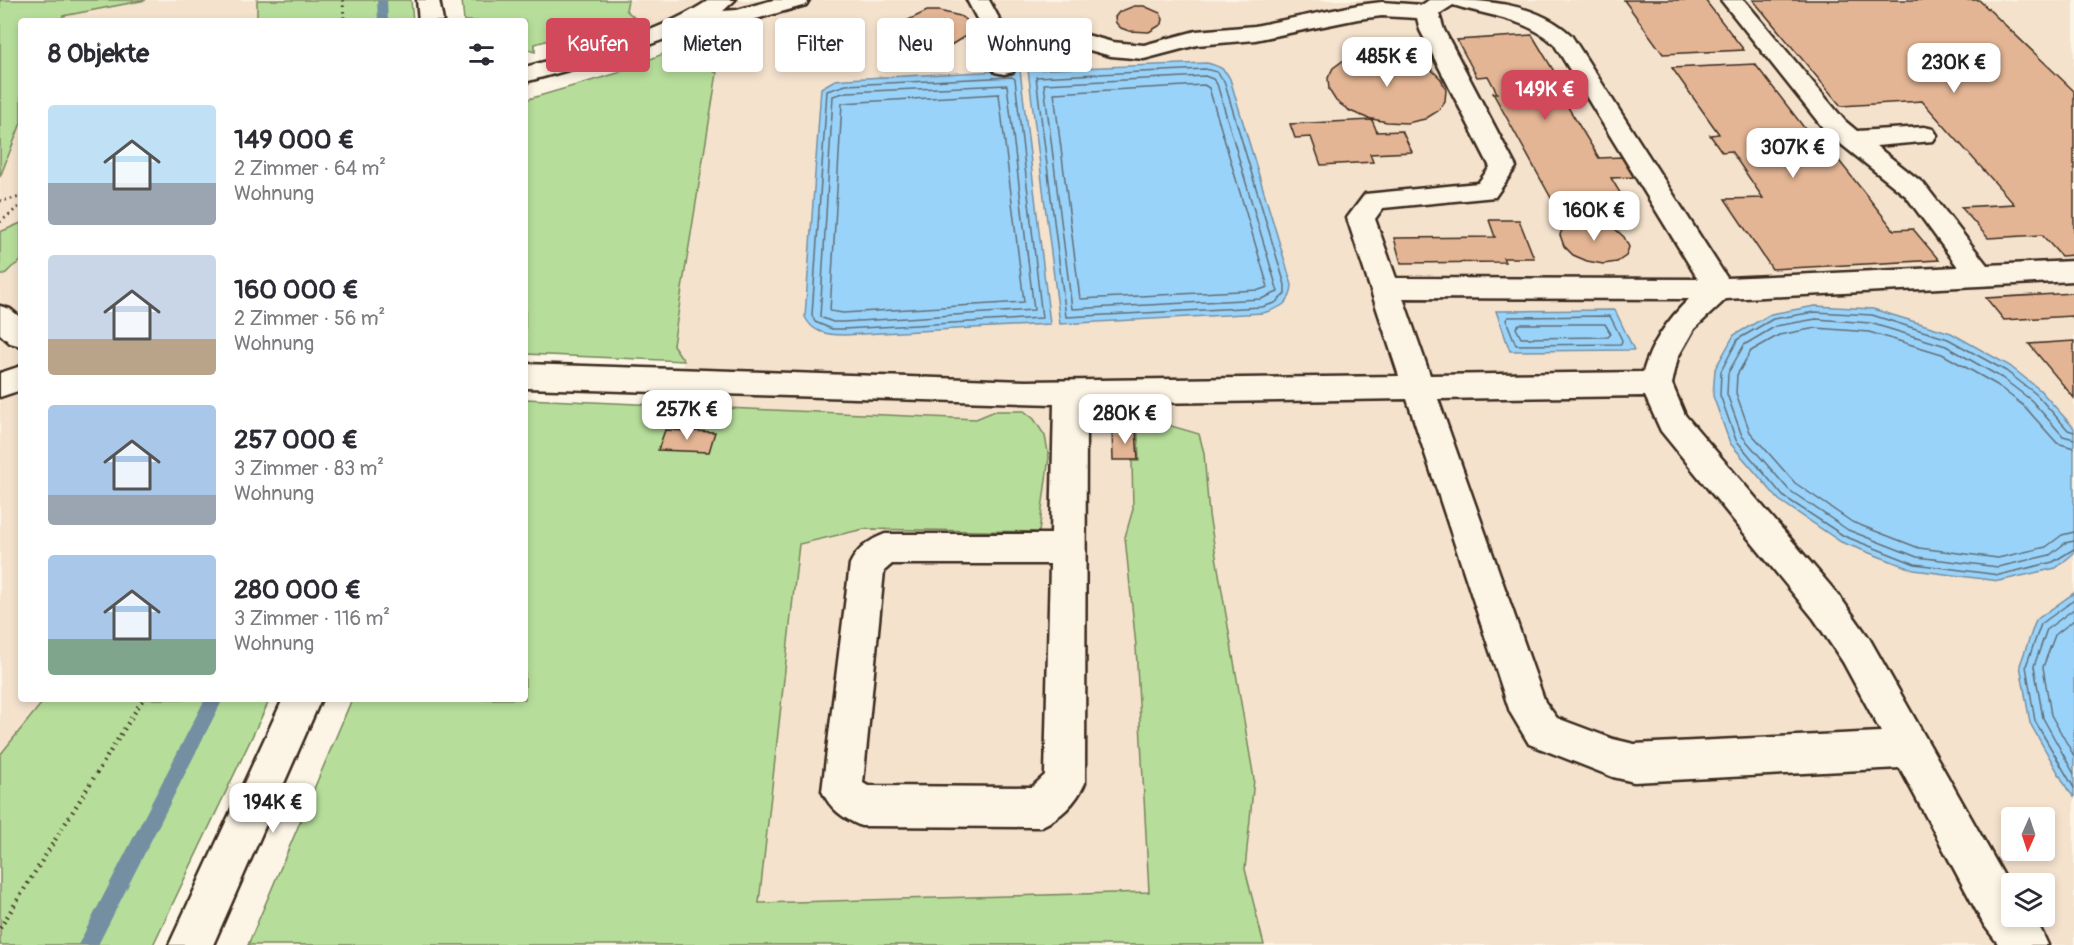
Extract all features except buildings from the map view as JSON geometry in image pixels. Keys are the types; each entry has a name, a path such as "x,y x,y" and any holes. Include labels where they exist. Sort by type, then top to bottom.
{"street":[{"path":"428,0 431,18"},
{"path":"528,74 600,55 690,10 724,0"},
{"path":"690,10 738,17 798,0"},
{"path":"978,0 986,18"},
{"path":"1461,0 1531,19 1553,29 1558,34 1719,289"},
{"path":"1732,0 1836,127 1915,190 1980,276"},
{"path":"1092,45 1144,52 1196,38 1256,33 1358,12 1435,6 1432,30 1503,167 1486,191 1375,200 1360,218 1529,712 1543,731 1613,758 1634,763 1911,749"},
{"path":"1849,139 1924,135"},
{"path":"1384,288 1719,289 2074,271"},
{"path":"1719,289 1684,321 1663,356 1656,384 1672,422 1827,608 1845,633 1999,910 2026,945"},
{"path":"0,318 18,333"},
{"path":"528,376 1070,393 1656,384"},
{"path":"0,385 18,379"},
{"path":"1068,549 885,549 867,564 842,791 861,806 1040,807 1065,783 1068,549 1070,393"},
{"path":"191,945 301,702"}],"path":[{"path":"343,0 344,18"},
{"path":"0,201 18,198"},
{"path":"0,222 18,207"},
{"path":"0,928 141,702"}],"shaded area":[{"path":"146,0 257,0 257,18 61,18"},
{"path":"628,0 2074,0 2074,945 577,945 669,406 684,362 673,346 717,73 715,72 763,72 763,18 662,18 662,40 650,31 650,18 635,18 626,10"},
{"path":"18,131 18,702 43,702 0,755 0,177"}],"green space":[{"path":"0,0 146,0 62,18 18,18 18,131 0,177"},
{"path":"257,0 411,0 413,18 257,18"},
{"path":"462,0 628,0 626,10 635,18 546,18 546,41 535,44 535,52 528,50 528,18 464,18"},
{"path":"662,54 662,72 717,73 673,345 684,361 528,354 528,99 620,72 650,72 650,59"},
{"path":"18,224 18,263 4,275 0,275 0,232"},
{"path":"528,399 976,419 995,411 1024,411 1034,419 1045,436 1049,457 1039,532 864,529 799,544 759,903 1149,892 1136,646 1125,537 1133,509 1132,461 1139,461 1137,416 1199,434 1204,453 1209,515 1254,779 1245,869 1264,945 248,945 351,702 528,702"},
{"path":"43,702 269,702 153,945 0,945 0,755"}],"water":[{"path":"1207,63 1226,72 1292,285 1289,297 1284,304 1263,313 1060,324 1028,72 1092,72 1092,67"},
{"path":"1020,72 1050,324 844,335 826,334 812,327 805,317 821,88 835,80"},
{"path":"1815,306 1873,309 1951,333 2010,366 2040,390 2074,428 2074,553 2056,568 1999,581 1914,570 1841,542 1779,500 1730,443 1713,396 1715,369 1734,335 1771,314"},
{"path":"1615,310 1634,350 1510,351 1496,311"},
{"path":"2074,593 2074,797 2030,723 2020,665 2036,620"}],"waterway":[{"path":"382,0 383,18"},
{"path":"88,945 212,702"}]}
